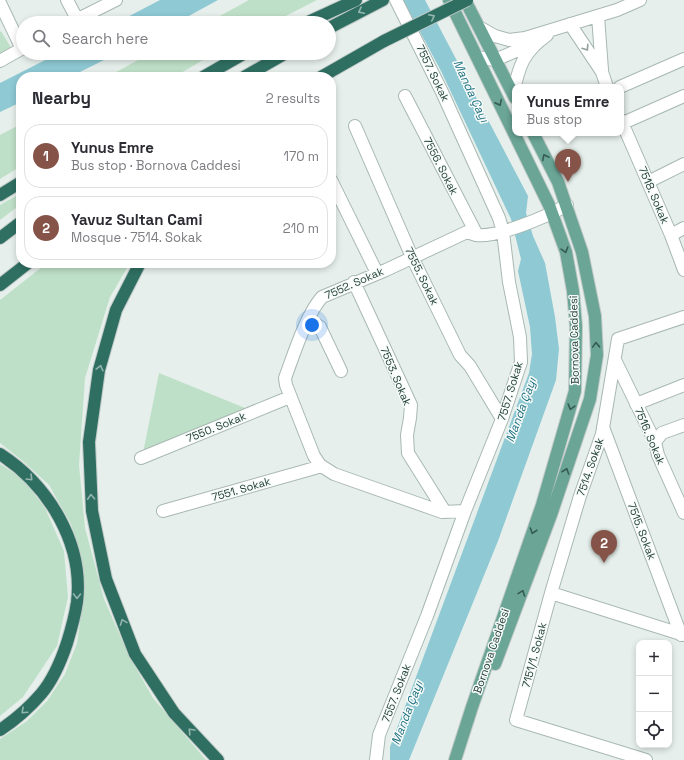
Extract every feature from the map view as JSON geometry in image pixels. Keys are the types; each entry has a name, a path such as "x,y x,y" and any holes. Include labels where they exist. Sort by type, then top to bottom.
{"highway":[{"path":"320,16 356,0"},
{"path":"336,24 383,0"},
{"path":"329,72 384,41 466,0"},
{"path":"211,72 232,60"},
{"path":"253,72 274,60"},
{"path":"335,72 349,61"},
{"path":"0,195 16,185"},
{"path":"0,238 16,226"},
{"path":"0,285 22,268"},
{"path":"137,268 116,310 98,370 89,442 92,510 106,580 135,654 174,713 218,760"},
{"path":"0,454 13,462 32,480 50,502 63,526 73,550 77,577 77,602 71,630 60,664 42,693 23,712 0,730"}],"main road":[{"name":"Bornova Caddesi","path":"449,0 487,60 512,93"},
{"name":"Bornova Caddesi","path":"466,0 479,27 487,60 512,119"},
{"name":"Bornova Caddesi","path":"456,760 472,707 542,505 575,391 576,326 574,291 566,252 552,214 519,136"},
{"name":"Bornova Caddesi","path":"456,760 486,688 545,530 590,399 597,355 595,316 582,252 558,182 535,136"}],"street":[{"path":"67,0 72,16"},
{"path":"84,16 116,0"},
{"name":"7557. Sokak","path":"376,760 379,735 427,616 465,511 502,419 521,362 520,337 509,282 503,232 499,218 442,92 396,0"},
{"path":"487,60 553,30 598,16 640,0"},
{"path":"0,3 16,35"},
{"path":"598,16 602,72 606,84"},
{"path":"570,24 602,72"},
{"path":"479,27 495,36 509,40 530,40"},
{"path":"516,84 520,67 527,53 530,40"},
{"path":"0,61 16,53"},
{"path":"624,85 684,59"},
{"name":"7556. Sokak","path":"405,96 477,235"},
{"path":"624,120 684,96"},
{"name":"7555. Sokak","path":"356,126 412,257 460,355 470,366 502,419"},
{"name":"7518. Sokak","path":"624,126 683,265"},
{"path":"648,182 684,164"},
{"path":"336,190 377,273"},
{"name":"7552. Sokak","path":"320,465 314,456 290,397 285,378 308,320 322,297 467,232 477,235 503,232 552,214 567,205"},
{"path":"671,235 684,228"},
{"name":"7553. Sokak","path":"354,282 411,405 407,435 408,453 445,512"},
{"name":"7514. Sokak","path":"551,593 580,496 602,434 618,339 684,317"},
{"path":"308,320 320,327 341,371"},
{"name":"7516. Sokak","path":"615,360 655,442 658,455 684,513"},
{"path":"636,404 684,385"},
{"name":"7550. Sokak","path":"142,458 290,397"},
{"path":"655,442 662,434 684,425"},
{"name":"7515. Sokak","path":"603,428 683,634"},
{"path":"320,465 334,474 442,512 465,511"},
{"name":"7551. Sokak","path":"163,511 320,465"},
{"path":"551,593 683,634"},
{"name":"7151/1. Sokak","path":"551,593 516,720 646,760"}],"green space":[{"path":"249,0 317,0 286,16 220,16"},
{"path":"1,31 13,51 0,58 0,32"},
{"path":"138,60 203,60 183,72 116,72"},
{"path":"16,127 16,169 0,179 0,135"},
{"path":"16,196 16,208 0,220 0,205"},
{"path":"41,268 127,268 110,297 85,378 79,465 85,528 104,599 129,656 153,698 206,760 0,760 0,739 27,721 47,701 65,674 77,643 81,615 82,567 71,524 49,485 23,461 0,443 0,300"},
{"path":"159,373 245,408 143,453"},
{"path":"0,464 23,479 45,508 64,551 68,597 57,646 23,697 0,716"}],"water":[{"path":"160,0 218,0 189,16 129,16"},
{"name":"Manda Çayı","path":"403,0 425,0 528,196 526,213 533,236 545,263 559,349 556,380 498,541 409,760 390,760 390,747 529,373 532,354 530,327 518,271 521,259 511,219 441,71"},
{"path":"45,60 104,60 80,72 22,72"},
{"path":"16,75 16,104 0,112 0,83"}],"place":[{"name":"Yunus Emre","path":"568,182"},
{"name":"Yavuz Sultan Cami","path":"604,563"}]}
